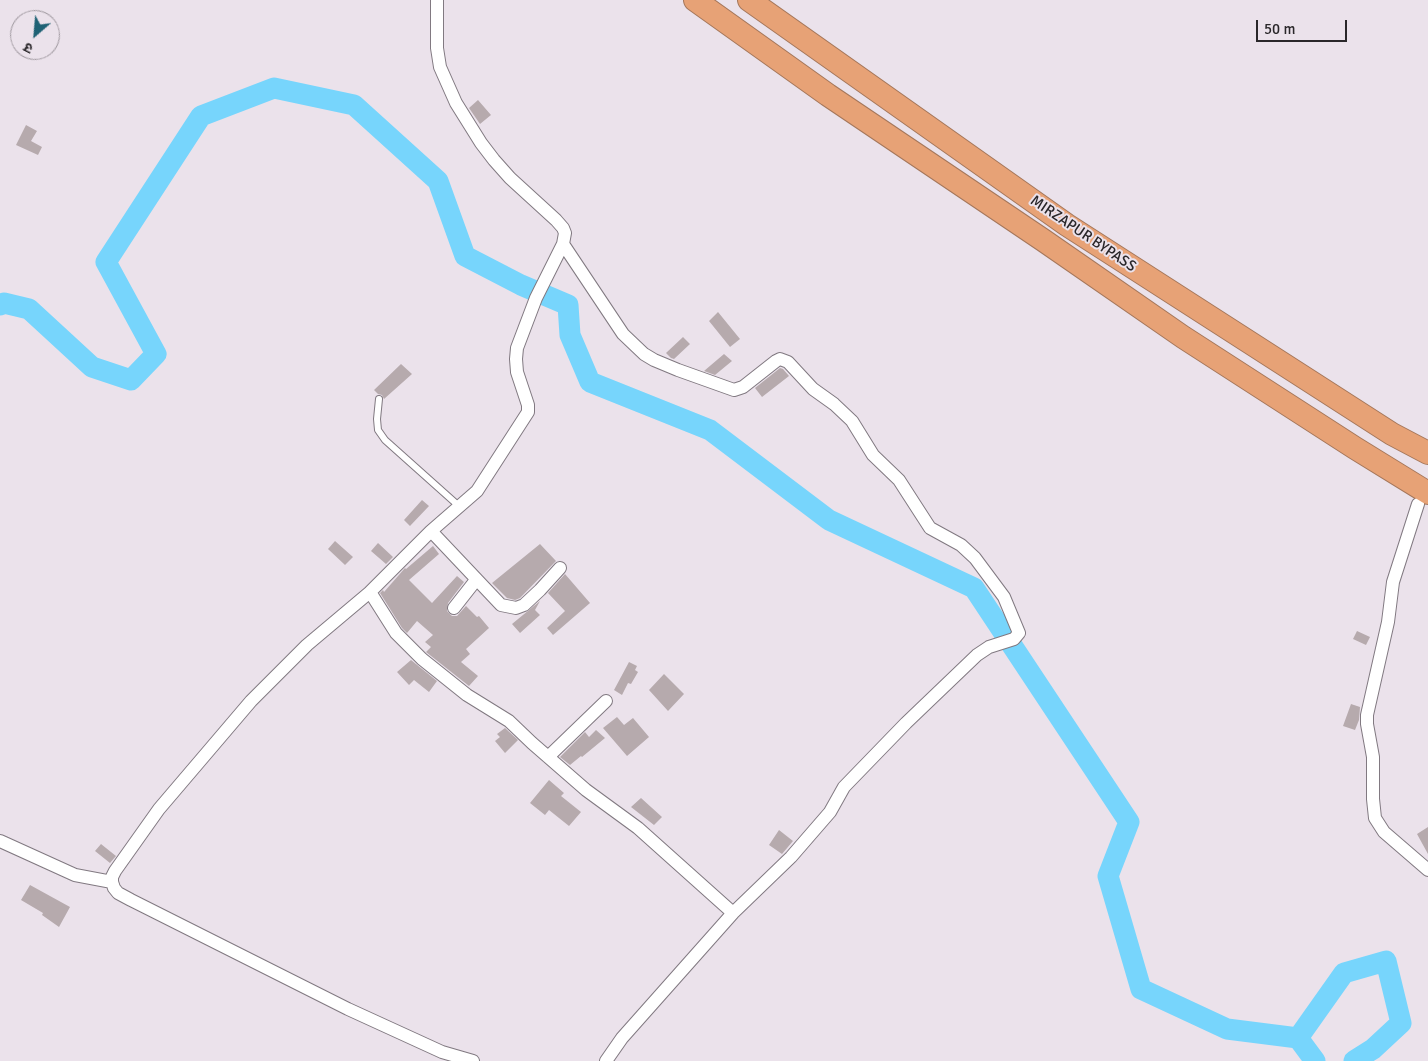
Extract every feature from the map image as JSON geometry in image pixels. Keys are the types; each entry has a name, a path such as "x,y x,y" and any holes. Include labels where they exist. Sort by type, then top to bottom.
{"highway":[{"path":"695,0 828,96 1043,240 1183,337 1355,448 1423,499"},
{"name":"MIRZAPUR BYPASS","path":"749,0 1067,225 1392,434 1428,453"}],"street":[{"path":"437,0 437,48 440,68 456,103 481,143 510,178 563,228 565,233 563,244 536,298 517,348 518,380 528,405 528,412 496,460 481,487 431,531 370,592 307,646 251,701 159,809 115,871 112,882 118,893 130,900 339,1004 442,1052 473,1061"},
{"path":"563,244 623,334 644,354 654,360 734,390 743,387 776,361 780,359 788,362 813,390 834,404 852,421 873,455 900,480 930,528 961,545 975,558 994,581 1008,605 1018,631 1018,636 1014,639 989,647 963,667 844,787 830,812 791,857 734,913 622,1038 606,1061"},
{"path":"1423,499 1393,582 1388,622 1367,714 1367,724 1373,757 1375,818 1384,832 1428,870"},
{"path":"431,531 501,606 516,608 524,605 560,568"},
{"path":"454,608 476,580"},
{"path":"370,592 396,633 422,659 467,695 509,721 586,790 638,828 734,913"},
{"path":"548,757 606,701"},
{"path":"0,841 75,875 112,882"}],"lane":[{"path":"379,398 378,430 385,440 460,507"}],"building":[{"path":"478,100 491,115 480,124 469,108"},
{"path":"26,125 37,131 31,141 42,147 38,155 16,145"},
{"path":"718,312 740,339 730,347 709,321"},
{"path":"683,337 690,344 674,359 671,358 666,353"},
{"path":"724,354 732,361 715,375 704,371"},
{"path":"401,364 412,374 384,399 382,395 374,390"},
{"path":"780,368 789,376 762,397 755,388"},
{"path":"422,500 429,506 410,526 404,520"},
{"path":"335,541 353,557 345,565 328,549"},
{"path":"378,543 393,557 386,564 371,551"},
{"path":"540,544 556,561 520,598 515,600 507,598 492,583"},
{"path":"433,546 439,554 409,580 432,603 457,576 464,582 448,603 447,611 452,616 457,616 466,606 477,617 479,616 489,628 466,649 470,654 461,662 478,676 469,686 426,652 431,647 425,642 433,635 417,621 407,633 380,593 383,590 384,592 405,568"},
{"path":"565,574 590,603 553,635 547,628 565,611 548,593"},
{"path":"540,601 535,610 540,615 520,633 512,624"},
{"path":"1357,631 1370,637 1366,645 1353,639"},
{"path":"411,660 437,681 429,692 414,680 409,685 397,672"},
{"path":"629,662 637,666 635,670 638,672 631,684 628,683 622,695 614,690"},
{"path":"664,674 684,694 668,711 649,690"},
{"path":"1351,704 1360,707 1359,720 1355,730 1343,726"},
{"path":"617,717 624,725 633,718 649,737 627,756 603,728"},
{"path":"505,728 518,740 505,753 495,741 500,737 497,734"},
{"path":"596,730 605,738 582,757 570,765 560,757 585,732 589,737"},
{"path":"549,780 564,793 561,796 581,812 569,826 549,810 545,815 530,803"},
{"path":"641,798 662,817 654,825 631,807"},
{"path":"1428,827 1428,854 1417,834"},
{"path":"779,830 793,841 782,854 769,845"},
{"path":"101,844 116,856 110,863 95,851"},
{"path":"30,885 70,907 59,927 42,915 43,913 21,900"}],"waterway":[{"path":"0,305 4,303 29,309 92,367 131,380 156,354 106,262 201,116 274,88 354,105 438,181 465,256 521,285 568,305 570,335 590,382 710,430 829,520 974,588 1129,822 1108,876 1141,989 1227,1029 1298,1038 1315,1061"},
{"path":"1298,1038 1344,973 1386,961 1401,1023 1373,1049 1354,1061"}]}
